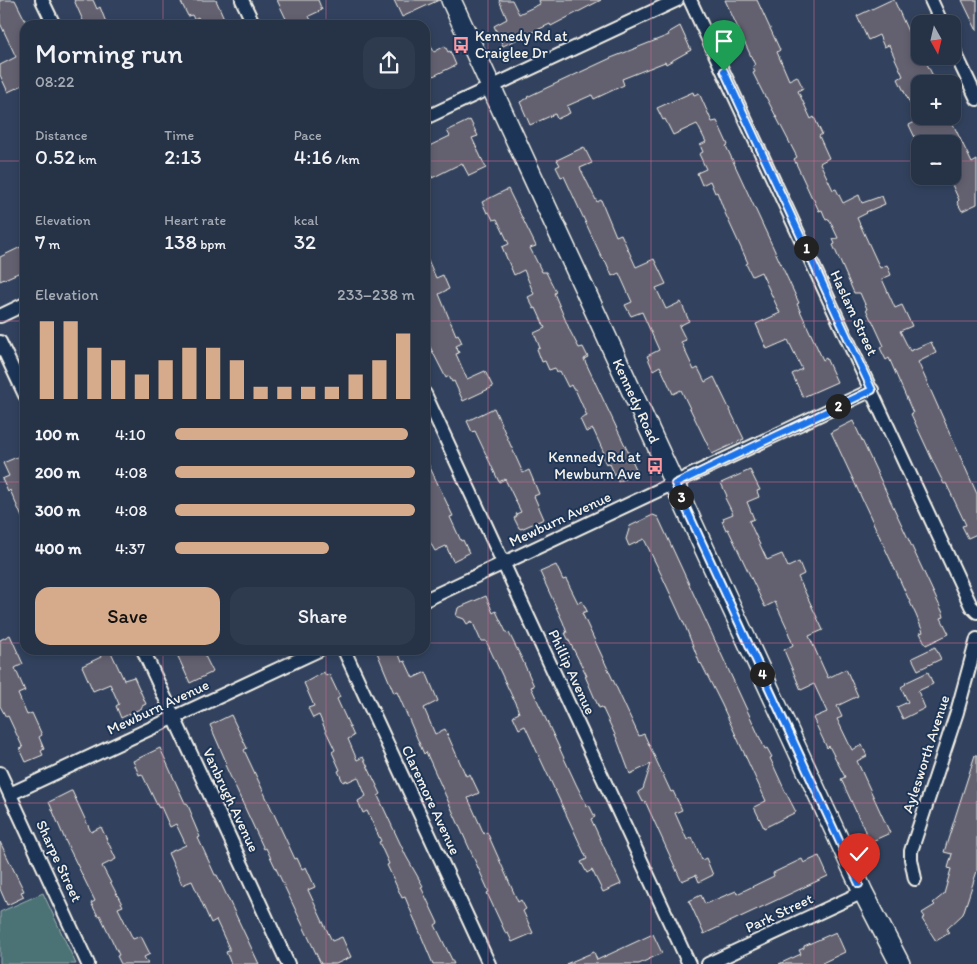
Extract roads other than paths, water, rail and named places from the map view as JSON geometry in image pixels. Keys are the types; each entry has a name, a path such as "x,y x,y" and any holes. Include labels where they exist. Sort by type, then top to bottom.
{"street":[{"path":"42,0 52,20"},
{"path":"242,0 252,20"},
{"name":"Kennedy Road","path":"451,0 863,892 900,964"},
{"path":"430,116 677,0"},
{"name":"Haslam Street","path":"690,0 971,606 977,612"},
{"path":"931,0 938,15"},
{"path":"961,65 977,99"},
{"path":"0,316 20,306"},
{"path":"0,342 20,384"},
{"name":"Mewburn Avenue","path":"430,598 872,390"},
{"name":"Phillip Avenue","path":"430,405 689,964"},
{"name":"Aylesworth Avenue","path":"915,879 911,851 957,712 977,639"},
{"name":"Vanbrugh Avenue","path":"145,655 288,964"},
{"name":"Mewburn Avenue","path":"10,794 308,655"},
{"name":"Claremore Avenue","path":"346,655 489,964"},
{"name":"Sharpe Street","path":"0,773 88,964"},
{"name":"Park Street","path":"708,964 863,892"}],"place":[{"name":"Kennedy Rd at Craiglee Dr","path":"461,45"},
{"name":"Kennedy Rd at Mewburn Ave","path":"655,466"}]}
